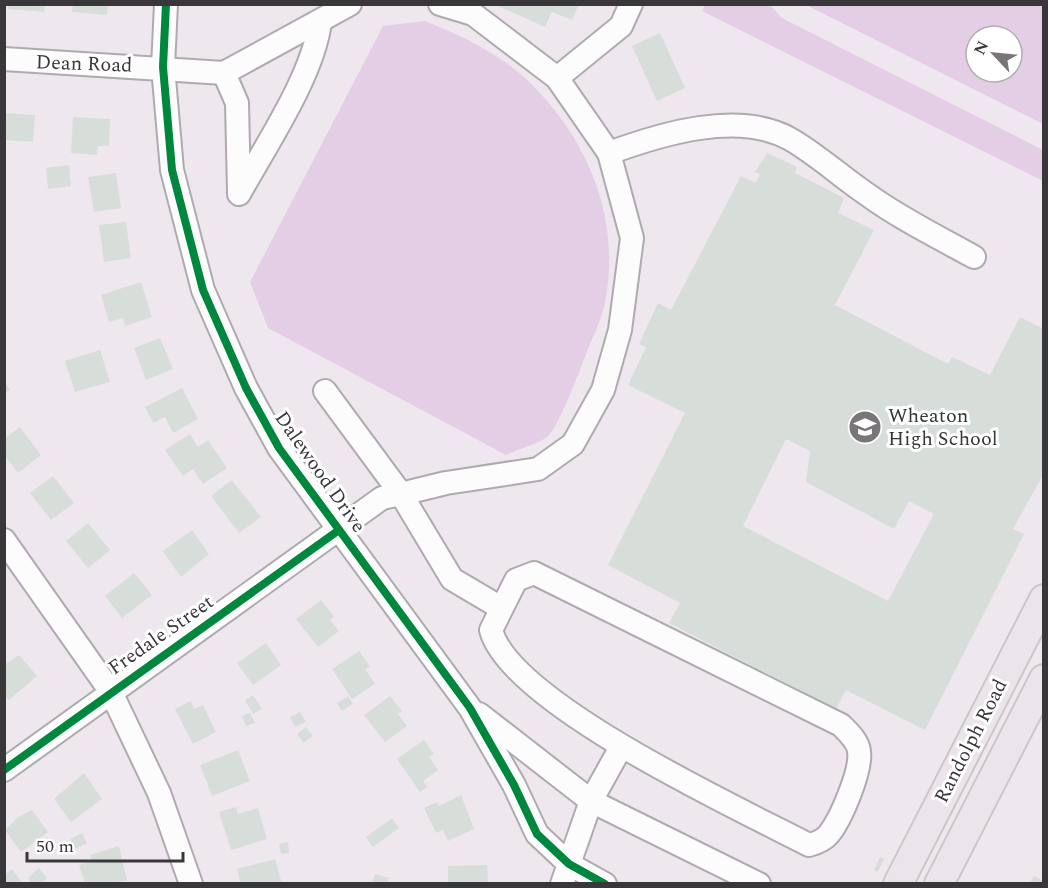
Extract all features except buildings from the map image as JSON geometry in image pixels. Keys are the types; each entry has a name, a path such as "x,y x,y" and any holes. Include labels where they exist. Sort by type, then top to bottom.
{"main road":[{"name":"Randolph Road","path":"898,884 1044,599"},
{"name":"Randolph Road","path":"939,884 1044,679"}],"street":[{"name":"Dalewood Drive","path":"166,4 163,68 172,170 203,290 246,388 276,443 470,708 514,785 537,834 566,874 605,884"},
{"path":"320,22 317,43 301,80 239,194 237,103 224,74 267,48 320,22 350,4"},
{"name":"Fredale Street","path":"4,770 382,498 446,483 538,469 573,444 603,390 620,330 632,238 609,153 557,78 473,14 440,4"},
{"path":"557,78 621,26 631,4"},
{"name":"Dean Road","path":"4,59 33,63 163,68 224,74"},
{"path":"609,153 650,138 701,126 770,130 820,158 894,214 974,257"},
{"path":"325,391 401,494 452,579 501,608"},
{"path":"4,540 111,692 159,794 191,884"},
{"path":"534,573 545,577 841,725 853,736 859,750 853,786 829,834 818,843 809,845 621,747 551,698 517,668 494,640 491,630 516,580 534,573"},
{"name":"Dalewood Drive","path":"470,708 591,801 759,884"},
{"path":"566,874 591,801 621,747"}],"shaded area":[{"path":"705,5 770,5 782,18 1043,150 1043,181 702,11"},
{"path":"806,5 1043,5 1043,124"},
{"path":"425,21 496,56 517,71 541,94 562,120 580,148 594,177 603,209 608,241 609,274 604,307 598,325 553,430 540,441 506,455 268,328 250,282 383,26"}],"cycle path":[{"path":"166,4 163,67 172,170 203,290 246,388 279,448 470,708 514,785 537,834 569,864 605,884"},
{"path":"4,770 339,530"}],"place":[{"name":"Wheaton High School","path":"865,427"}]}
